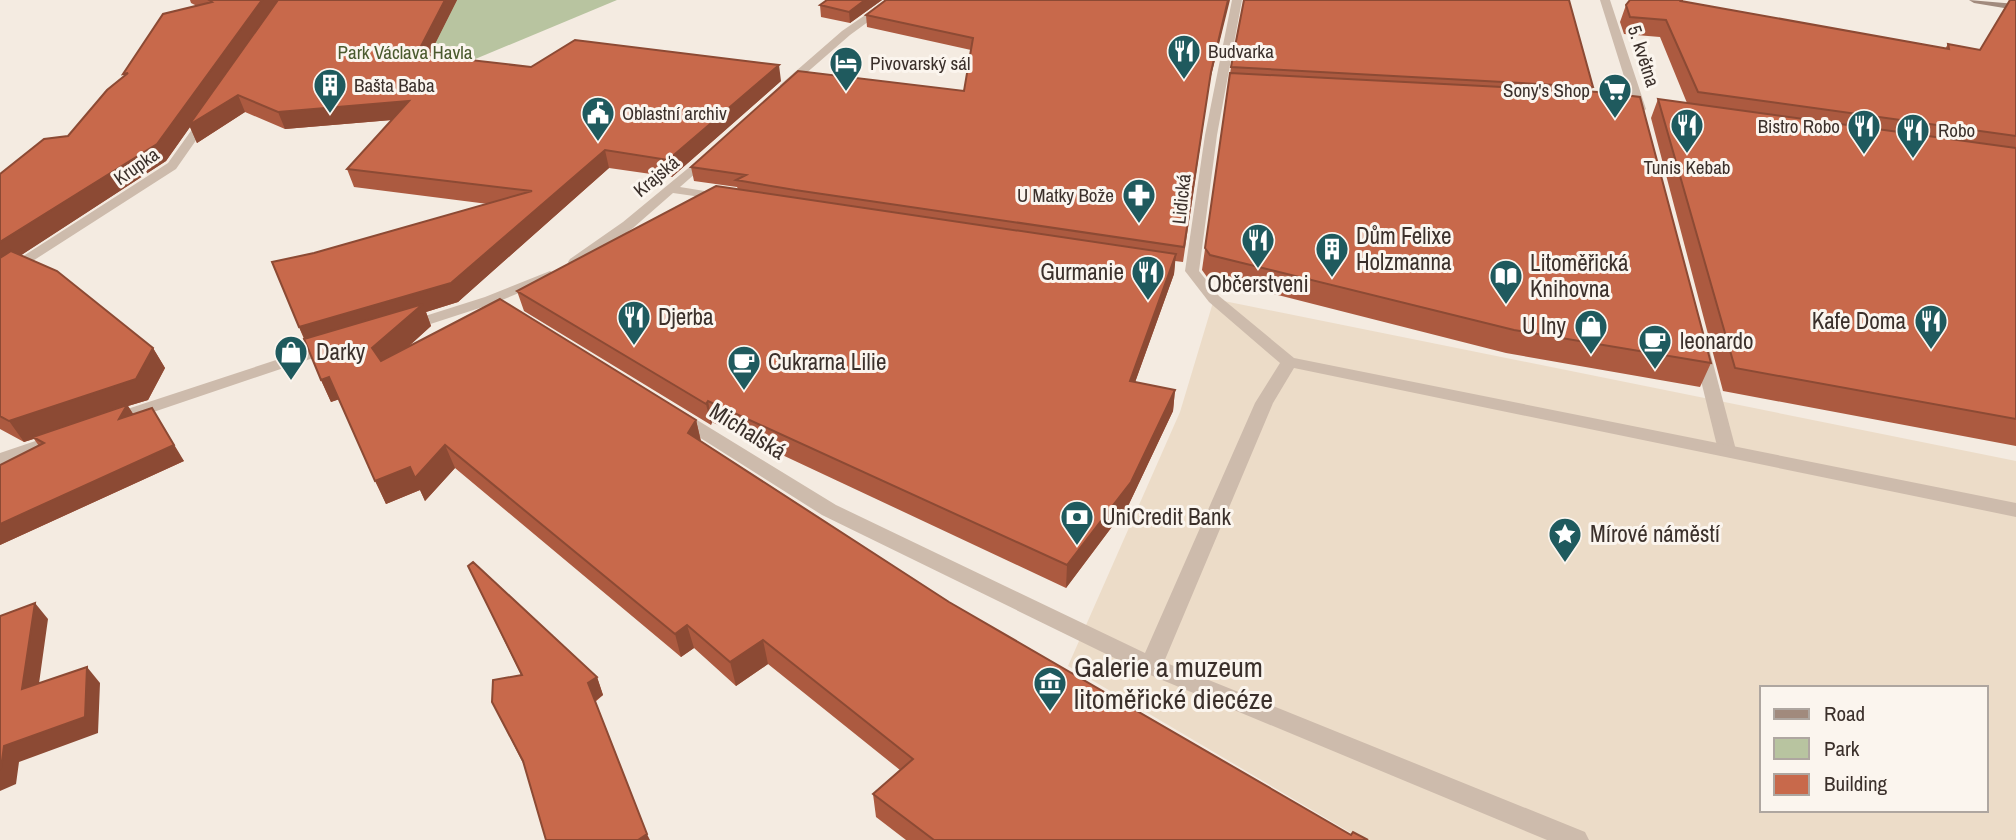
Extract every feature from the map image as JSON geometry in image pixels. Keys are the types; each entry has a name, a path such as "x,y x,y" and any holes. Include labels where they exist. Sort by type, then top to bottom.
{"main road":[{"path":"1974,0 2016,7"}],"street":[{"path":"774,97 846,33 893,0"},
{"name":"Lidická","path":"1237,0 1224,85 1203,175 1186,269 1214,299 1289,362"},
{"name":"5. května","path":"1605,0 1646,114 1615,107"},
{"name":"Krupka","path":"0,278 172,166 218,100"},
{"name":"Krajská","path":"490,300 553,274 589,253 672,189 723,143"},
{"path":"672,189 741,201"},
{"path":"398,329 490,300 514,315"},
{"path":"1697,332 1727,450"},
{"path":"0,459 347,342"},
{"path":"1576,840 1151,666 1264,403 1289,362 2016,510"},
{"name":"Michalská","path":"665,409 829,510 1151,666"}],"green space":[{"path":"443,0 617,0 413,85"}],"shaded area":[{"name":"Mírové náměstí","path":"1214,299 2016,461 2016,840 1363,840 1068,666 1180,412"}],"building":[{"path":"209,0 262,0 157,144 0,242 0,174 44,139 68,136 107,90 128,73 123,74 163,14 212,2"},
{"path":"278,0 445,0 417,54 531,67 575,40 779,65 668,160 605,150 451,283 299,327 272,262 314,253 532,191 347,169 409,101 278,112 238,95 189,125"},
{"path":"827,0 865,0 849,12 820,5"},
{"path":"886,0 1228,0 1211,72 1184,247 795,190 736,180 746,175 691,167 798,71 964,91 973,38 866,15"},
{"path":"1244,0 1569,0 1593,87 1231,67"},
{"path":"1630,0 1682,0 1949,49 1948,44 1980,50 2010,0 2016,0 2016,136 1698,92 1666,20 1630,17 1626,5"},
{"path":"1230,73 1599,92 1640,97 1711,363 1514,330 1210,255 1205,248"},
{"path":"1658,99 2016,148 2016,419 1735,368"},
{"path":"716,186 1176,254 1130,381 1175,390 1131,482 1067,565 708,401 706,404 517,291"},
{"path":"11,251 57,271 153,348 136,379 9,421 0,416 0,258"},
{"path":"500,299 696,420 688,433 949,602 1351,835 1353,832 1368,840 934,840 873,794 913,759 763,640 730,662 687,625 675,634 445,445 415,478 410,467 375,481 329,377 321,380 304,339 423,304 372,348 381,361"},
{"path":"127,405 119,419 152,408 174,445 0,524 0,465 44,443 33,437"},
{"path":"473,562 597,677 588,683 647,834 638,840 546,840 523,761 492,702 493,680 522,675 468,566"},
{"path":"35,603 22,689 87,667 85,717 4,746 0,769 0,616"}],"place":[{"name":"Budvarka","path":"1184,81"},
{"name":"Pivovarský sál","path":"846,93"},
{"name":"Bašta Baba","path":"330,115"},
{"name":"Sony's Shop","path":"1615,120"},
{"name":"Oblastní archiv","path":"598,143"},
{"name":"Tunis Kebab","path":"1687,155"},
{"name":"Bistro Robo","path":"1864,156"},
{"name":"Robo","path":"1913,160"},
{"name":"U Matky Bože","path":"1139,225"},
{"name":"Občerstveni","path":"1258,270"},
{"name":"Dům Felixe Holzmanna","path":"1332,279"},
{"name":"Gurmanie","path":"1148,302"},
{"name":"Litoměřická Knihovna","path":"1506,306"},
{"name":"Djerba","path":"634,347"},
{"name":"Kafe Doma","path":"1931,351"},
{"name":"U Iny","path":"1591,356"},
{"name":"leonardo","path":"1655,371"},
{"name":"Darky","path":"291,382"},
{"name":"Cukrarna Lilie","path":"744,392"},
{"name":"UniCredit Bank","path":"1077,547"},
{"name":"Mírové náměstí","path":"1565,564"},
{"name":"Galerie a muzeum litoměřické diecéze","path":"1050,713"}],"park label":[{"name":"Park Václava Havla","path":"405,52"}]}
